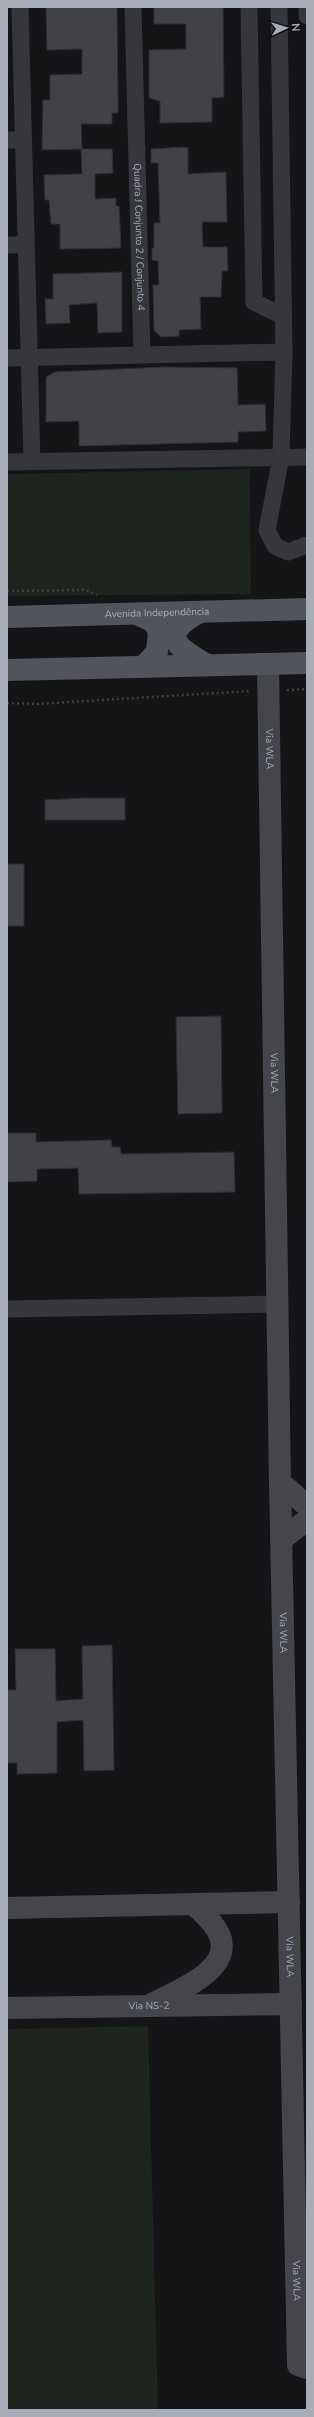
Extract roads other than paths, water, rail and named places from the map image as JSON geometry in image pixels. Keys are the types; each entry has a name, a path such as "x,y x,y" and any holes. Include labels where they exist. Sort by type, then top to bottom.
{"main road":[{"name":"Avenida Independência","path":"7,617 139,615 307,609"},
{"path":"198,613 185,620 178,628 176,638 179,647 186,654 208,665"},
{"path":"139,615 154,622 159,632 157,652 144,666"},
{"path":"7,670 307,663"}],"street":[{"path":"20,7 14,30 15,140 26,245 32,462"},
{"name":"Quadra J Conjunto 2 / Conjunto 4","path":"133,7 142,355"},
{"path":"249,7 254,302 284,316"},
{"path":"279,7 284,352 281,457 267,530 275,546 288,552 307,545"},
{"path":"307,7 307,16"},
{"path":"7,245 26,245"},
{"path":"7,358 284,352"},
{"path":"7,462 307,457"},
{"name":"Via WLA","path":"268,664 281,1540 298,2365 307,2368"},
{"path":"7,1309 277,1304"},
{"path":"280,1482 307,1506"},
{"path":"281,1540 307,1520"},
{"path":"7,1908 289,1902"},
{"path":"147,2006 202,1978 219,1958 221,1941 218,1933 193,1904"},
{"name":"Via NS-2","path":"7,2008 291,2004"}]}
